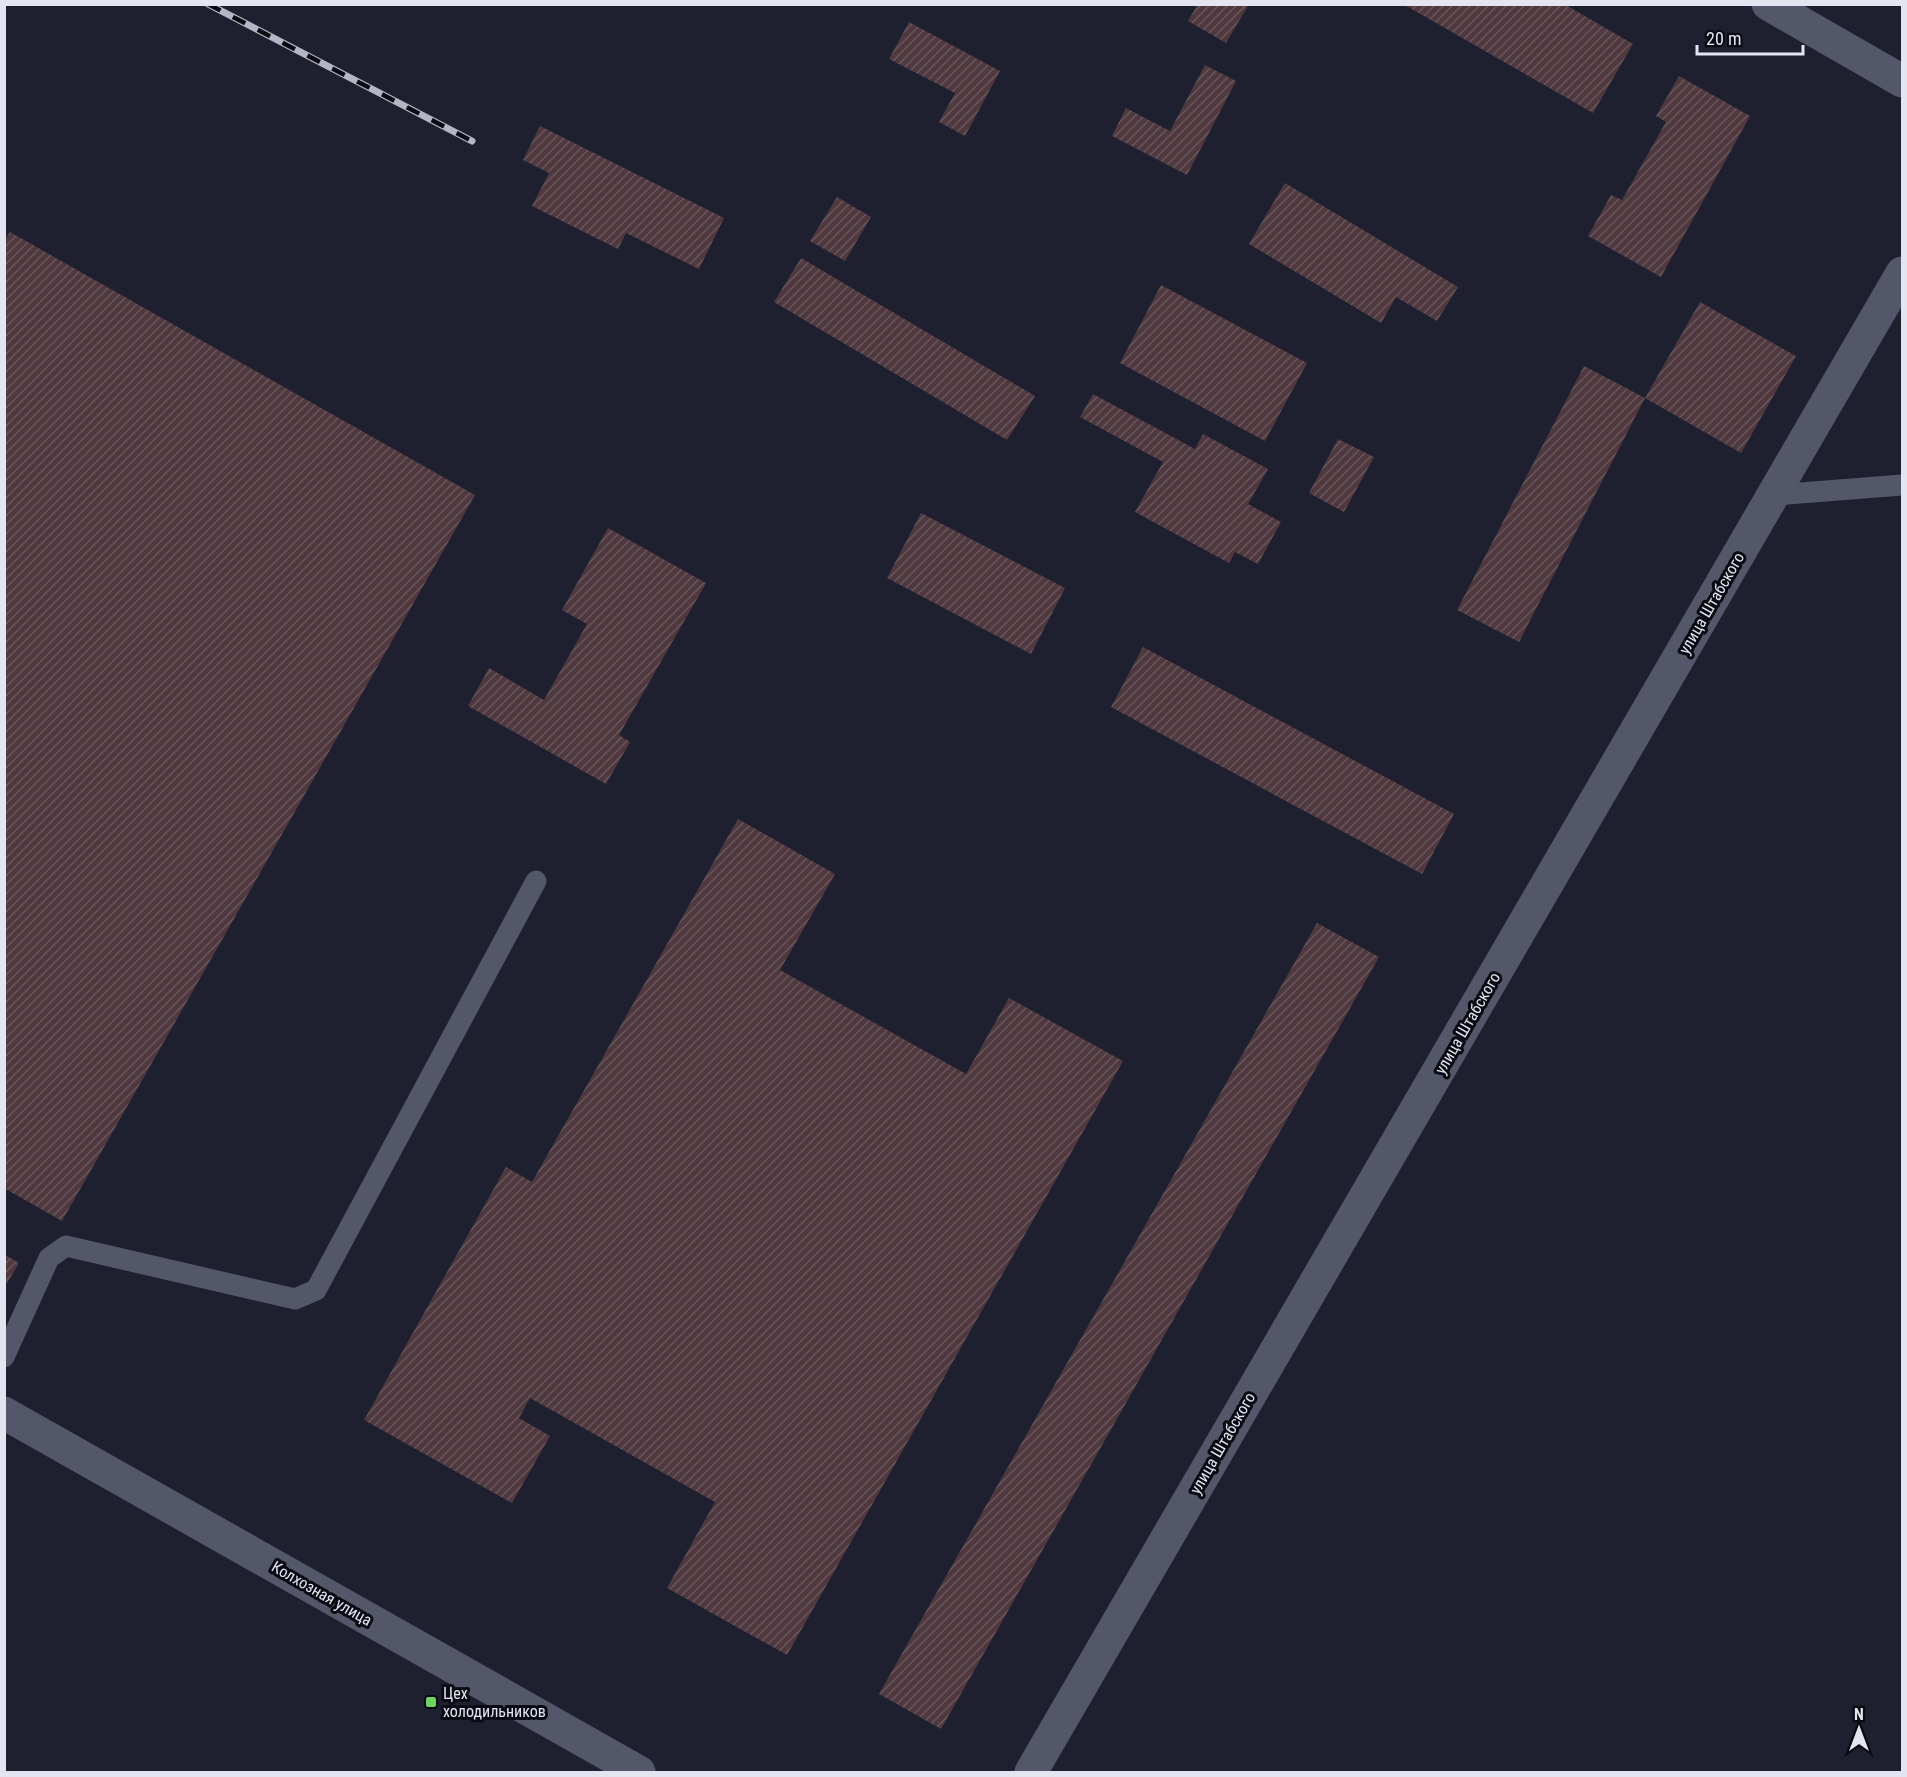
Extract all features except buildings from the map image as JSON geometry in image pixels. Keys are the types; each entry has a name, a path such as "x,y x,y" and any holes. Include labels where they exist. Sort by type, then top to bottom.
{"street":[{"path":"1768,4 1902,81"},
{"name":"улица Штабского","path":"1031,1773 1902,273"},
{"name":"Колхозная улица","path":"4,1413 639,1773"}],"lane":[{"path":"1774,495 1902,485"},
{"path":"4,1357 49,1258 66,1246 295,1299 316,1290 536,881"}],"railway":[{"path":"208,4 472,141"}],"place":[{"name":"Цех холодильников","path":"431,1702"}]}
